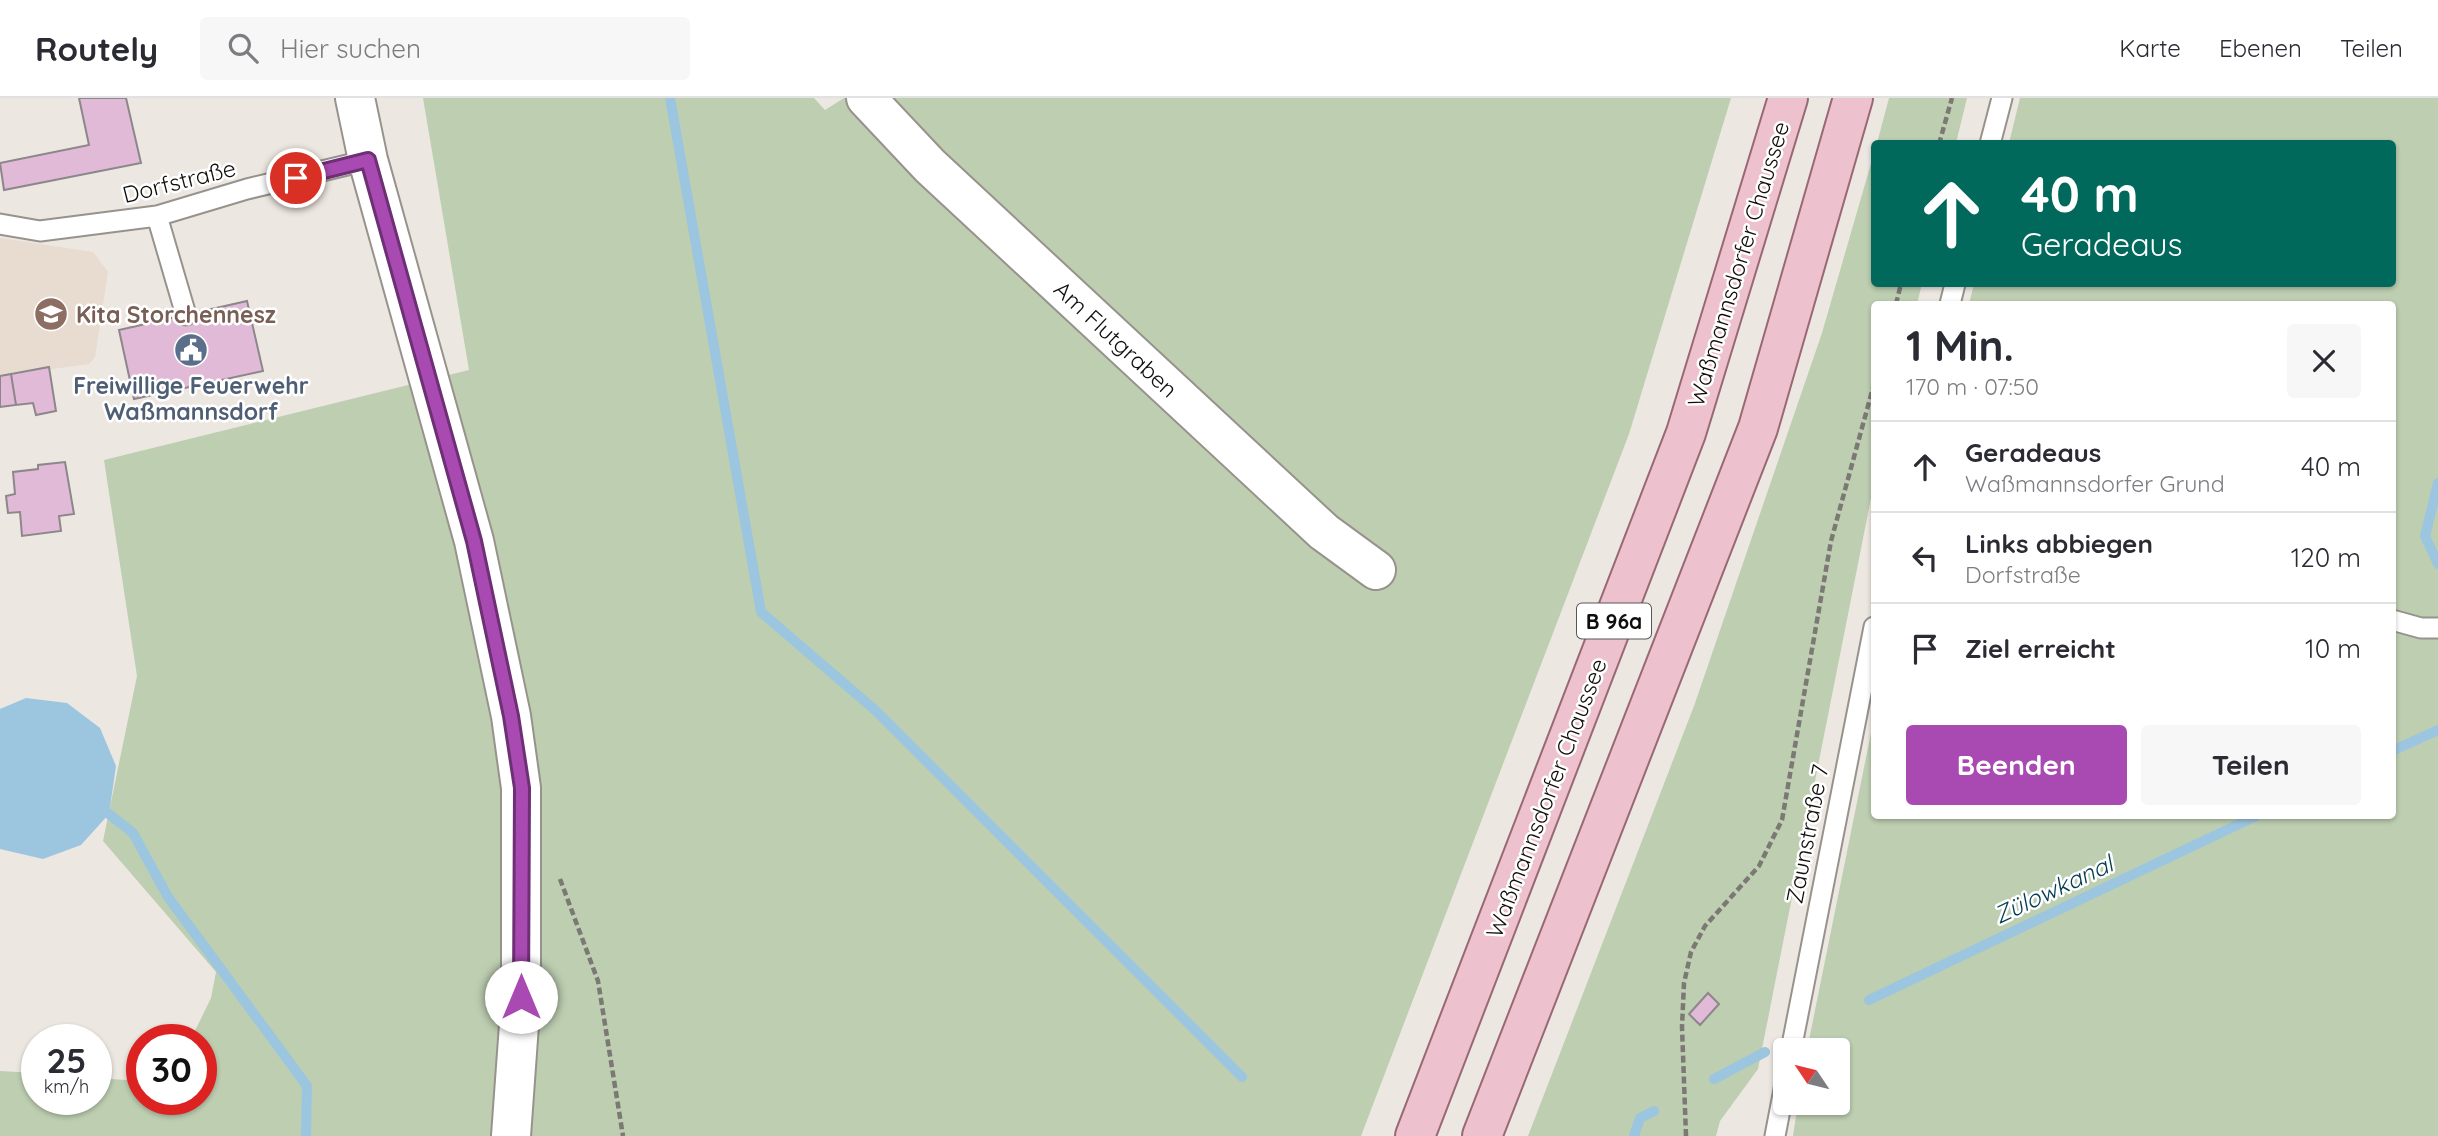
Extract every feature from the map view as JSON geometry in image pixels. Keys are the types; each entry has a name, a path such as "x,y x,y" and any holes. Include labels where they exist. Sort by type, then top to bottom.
{"main road":[{"name":"Waßmannsdorfer Chaussee","path":"1415,1136 1686,433 1788,98"},
{"name":"B 96a","path":"1482,1136 1758,428 1853,98"}],"street":[{"path":"355,98 368,160 474,541 511,716 522,788 521,997 512,1136"},
{"name":"Am Flutgraben","path":"866,98 930,166 1324,532 1376,570"}],"lane":[{"path":"1991,140 2001,98"},
{"name":"Dorfstraße","path":"0,225 40,230 157,216 368,160"},
{"path":"157,216 186,315"},
{"path":"2396,622 2421,628 2438,628"},
{"name":"Zaunstraße 7","path":"1793,1038 1871,642"},
{"path":"1775,1136 1779,1115"}],"path":[{"path":"1940,140 1952,98"},
{"path":"1686,1136 1682,1027 1684,983 1691,952 1705,926 1759,866 1783,820 1831,541 1871,395"},
{"path":"556,870 598,981 624,1136"}],"shaded area":[{"name":"Kita Storchennesz","path":"0,238 93,252 108,272 95,357 89,364 0,376"}],"green space":[{"path":"423,98 814,98 825,110 844,98 1731,98 1629,434 1361,1136 0,1136 0,1071 21,1072 21,1115 112,1115 112,1079 126,1080 126,1115 217,1115 217,1024 198,1024 211,998 216,972 103,841 137,676 104,460 469,370"},
{"path":"1889,98 1967,98 1957,140 1878,140"},
{"path":"2020,98 2438,98 2438,1136 1793,1136 1796,1115 1850,1115 1850,1038 1809,1038 1871,733 1871,819 2396,819 2396,301 1970,301 1973,287 2396,287 2396,140 2010,140"},
{"path":"1871,163 1871,287 1921,287 1918,301 1871,301 1871,498 1758,1069 1720,1121 1716,1136 1528,1136 1694,706 1822,333"}],"water":[{"path":"26,698 67,703 100,728 116,766 109,814 81,845 43,859 0,849 0,709"}],"building":[{"path":"79,98 126,98 141,163 4,190 0,163 89,145"},
{"name":"Freiwillige Feuerwehr Waßmannsdorf","path":"247,301 263,371 134,399 119,330"},
{"path":"49,367 56,411 36,415 33,403 16,405 11,374"},
{"path":"11,374 16,405 0,407 0,376"},
{"path":"65,462 74,514 59,516 61,531 22,536 20,512 8,513 6,496 15,494 13,472 38,469 38,465"},
{"path":"1708,993 1719,1004 1700,1025 1689,1014"}],"waterway":[{"path":"670,98 761,612 875,710 1242,1077"},
{"path":"2438,483 2425,536 2438,564"},
{"name":"Zülowkanal","path":"2396,749 2438,730"},
{"path":"109,814 133,833 168,897 307,1086 306,1136"},
{"name":"Zülowkanal","path":"1869,1000 2250,819"},
{"name":"Zülowkanal","path":"1714,1079 1765,1052"},
{"name":"Zülowkanal","path":"1634,1136 1640,1118 1654,1111"}],"place":[{"name":"Kita Storchennesz","path":"51,314"},
{"name":"Freiwillige Feuerwehr Waßmannsdorf","path":"191,350"}],"route":[{"path":"296,178 368,160 467,515 511,716 522,788 521,997"}]}
